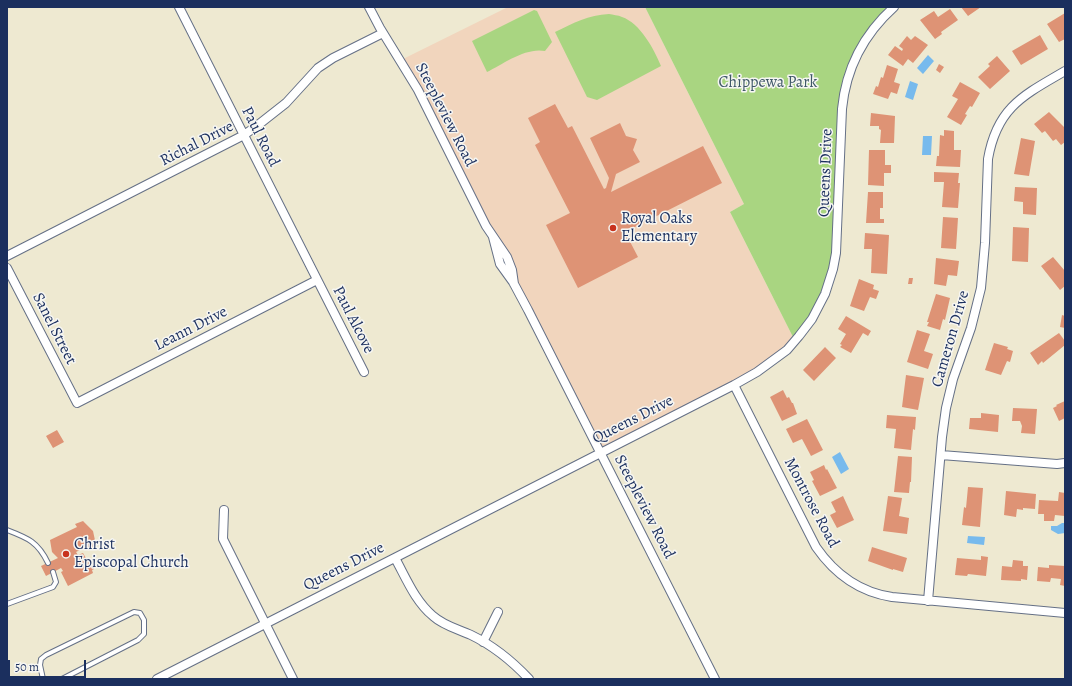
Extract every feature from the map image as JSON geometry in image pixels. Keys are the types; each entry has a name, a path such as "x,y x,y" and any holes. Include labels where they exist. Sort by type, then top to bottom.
{"street":[{"name":"Paul Road","path":"178,7 317,280"},
{"name":"Steepleview Road","path":"369,7 383,33 411,77 493,237 499,261 514,284 715,679"},
{"name":"Queens Drive","path":"157,679 734,385 764,368 787,350 803,331 822,300 833,269 836,253 842,109 848,78 856,56 872,29 894,7"},
{"name":"Richal Drive","path":"7,256 244,135 286,103 318,68 333,58 383,33"},
{"name":"Cameron Drive","path":"928,601 945,417 951,386 971,328 981,288 985,243 988,159 994,135 1004,116 1015,103 1029,92 1065,71"},
{"name":"Sanel Street","path":"7,268 77,403"},
{"name":"Paul Alcove","path":"317,280 364,372"},
{"name":"Leann Drive","path":"77,403 317,280"},
{"name":"Montrose Road","path":"734,385 810,537 825,560 846,578 870,592 892,598 1065,613"},
{"path":"941,454 1057,464 1065,463"},
{"path":"224,510 223,539 293,679"},
{"path":"395,558 416,598 428,612 443,624 483,642 508,658 529,679"},
{"path":"483,642 498,612"}],"lane":[{"path":"7,530 28,539 39,547 48,563"},
{"path":"7,604 53,587 56,580 53,572"},
{"path":"43,679 40,665 41,660 46,655 134,612 140,613 144,620 144,634 138,640 62,679"}],"shaded area":[{"name":"Royal Oaks Elementary","path":"508,7 645,7 744,204 730,212 795,341 771,363 600,452 513,274 401,60"}],"green space":[{"name":"Chippewa Park","path":"645,7 894,7 883,17 848,78 830,278 795,341 730,212 744,204"},
{"path":"534,10 537,11 552,42 545,51 530,51 487,72 472,41"},
{"path":"609,14 620,16 629,20 635,25 646,37 661,66 597,100 587,97 555,32 588,18"}],"water":[{"path":"928,55 934,61 923,74 917,68"},
{"path":"910,81 918,84 913,100 905,97"},
{"path":"923,136 932,136 931,155 922,155"},
{"path":"840,452 849,469 841,474 832,457"},
{"path":"1065,523 1065,533 1058,534 1051,530 1051,526 1057,526"},
{"path":"968,536 985,537 984,545 967,543"}],"building":[{"path":"961,7 981,7 968,16"},
{"path":"950,9 958,20 941,32 942,34 935,39 920,20 934,11 938,17"},
{"path":"1065,13 1065,39 1059,42 1047,24"},
{"path":"1040,35 1048,49 1021,65 1012,51"},
{"path":"907,36 911,40 915,36 928,45 913,63 908,59 903,66 888,55 895,46 902,51 903,49 899,46"},
{"path":"997,56 1010,71 990,89 978,77 990,66 988,64"},
{"path":"939,64 944,67 940,73 936,70"},
{"path":"887,65 898,69 894,82 900,84 897,94 891,92 888,99 873,94 876,86 878,87 881,77 883,78"},
{"path":"960,82 980,93 972,107 970,106 965,114 967,115 961,125 947,117 958,99 952,96"},
{"name":"Royal Oaks Elementary","path":"555,104 568,128 572,126 604,189 606,188 609,178 590,138 620,123 626,136 637,139 633,150 640,162 616,174 611,192 703,146 722,183 625,232 638,257 578,288 546,225 570,213 535,145 540,142 528,118"},
{"path":"1049,112 1065,128 1065,142 1061,145 1056,139 1053,141 1045,131 1042,133 1034,124"},
{"path":"871,113 895,116 894,143 880,143 881,130 879,129 879,126 870,126"},
{"path":"944,130 954,131 954,150 961,150 960,167 936,166 937,156 939,156 940,135 944,136"},
{"path":"1021,138 1035,141 1029,176 1014,174"},
{"path":"869,150 885,150 885,165 891,165 891,173 884,173 884,186 868,185"},
{"path":"934,172 959,173 958,183 960,183 958,208 942,207 944,182 934,182"},
{"path":"1015,187 1037,188 1036,215 1023,214 1023,202 1014,201"},
{"path":"868,192 883,192 883,208 880,208 880,219 884,219 884,223 866,223"},
{"path":"943,217 958,218 956,249 941,248"},
{"path":"1013,227 1029,228 1028,262 1012,261"},
{"path":"865,233 889,235 887,274 871,273 872,249 864,249"},
{"path":"1053,257 1065,271 1065,286 1060,290 1041,266"},
{"path":"936,258 959,261 957,276 948,275 946,286 934,284"},
{"path":"909,278 913,278 912,284 908,284"},
{"path":"859,279 874,285 873,289 879,291 876,299 870,297 864,311 850,306"},
{"path":"936,294 950,298 945,320 943,319 940,330 927,326"},
{"path":"1062,315 1065,316 1065,328 1060,327"},
{"path":"846,316 871,331 868,336 863,333 851,353 840,347 842,345 840,344 846,334 838,329"},
{"path":"917,330 930,334 924,351 933,354 928,369 907,362"},
{"path":"1059,333 1065,341 1065,345 1043,363 1042,361 1038,365 1030,353"},
{"path":"994,343 1008,347 1007,349 1013,351 1010,362 1007,361 1001,375 985,370"},
{"path":"825,347 836,358 814,381 803,370"},
{"path":"906,375 924,378 918,410 902,407"},
{"path":"783,390 787,398 789,397 793,403 797,414 782,421 770,397"},
{"path":"1065,401 1065,418 1059,421 1053,408"},
{"path":"1013,408 1037,409 1035,434 1021,433 1022,426 1020,421 1012,421"},
{"path":"981,413 999,415 998,432 969,429 970,418 981,418"},
{"path":"887,415 916,417 911,450 894,448 896,429 886,428"},
{"path":"807,419 823,450 811,456 802,439 793,443 786,429"},
{"path":"57,430 64,442 53,448 46,436"},
{"path":"898,456 912,457 909,493 894,492"},
{"path":"824,465 837,488 820,496 812,481 814,480 810,472"},
{"path":"968,487 983,488 980,527 962,525 964,507 966,508"},
{"path":"1006,491 1036,494 1035,509 1017,509 1016,517 1004,515"},
{"path":"1059,492 1065,493 1065,516 1055,515 1054,521 1044,521 1044,514 1038,514 1039,500 1058,501"},
{"path":"843,496 854,520 837,528 830,515 836,512 831,502"},
{"path":"888,496 902,498 899,516 909,518 907,534 883,531"},
{"name":"Christ Episcopal Church","path":"83,521 93,531 96,545 88,549 86,547 76,552 78,555 83,553 88,562 90,561 94,569 92,570 93,573 68,586 61,572 63,571 61,568 46,576 41,566 58,558 52,552 50,540 77,527 75,524"},
{"path":"872,547 907,558 903,572 868,561"},
{"path":"981,556 988,557 986,576 968,574 967,576 955,575 957,558 981,560"},
{"path":"1013,560 1023,561 1023,566 1028,566 1027,580 1001,580 1002,566 1012,567"},
{"path":"1049,565 1065,566 1065,586 1060,585 1061,579 1051,578 1050,582 1037,581 1038,567 1049,568"}],"place":[{"name":"Royal Oaks Elementary","path":"613,228"},
{"name":"Christ Episcopal Church","path":"66,554"}]}
